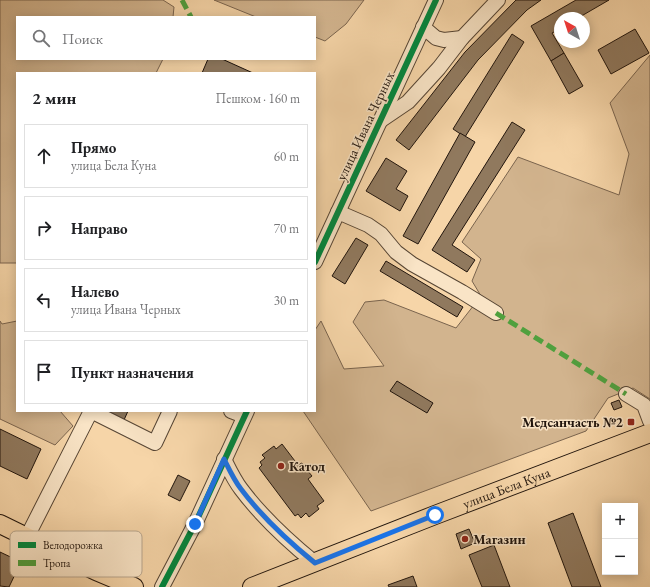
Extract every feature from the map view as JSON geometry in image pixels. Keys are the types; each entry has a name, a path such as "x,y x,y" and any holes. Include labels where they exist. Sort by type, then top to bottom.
{"main road":[{"name":"улица Бела Куна","path":"252,587 442,512 650,433"},
{"path":"0,524 14,531"},
{"path":"110,577 134,587"}],"street":[{"name":"улица Ивана Черных","path":"316,260 436,0"},
{"path":"380,121 408,102 439,68 462,38 498,0"},
{"path":"424,28 436,38 444,40 462,38"},
{"path":"338,212 368,226 381,234 396,252 412,264 496,313"},
{"path":"626,394 644,405 650,421"},
{"path":"29,531 90,412"},
{"path":"93,412 155,443 170,412"},
{"path":"162,587 195,524 224,459 241,413"},
{"path":"224,459 240,488 284,537 315,563"}],"shaded area":[{"path":"0,0 163,0 174,7 173,16 16,16 16,60 162,60 156,72 16,72 16,263 0,263"},
{"path":"214,0 364,0 346,24 325,41 316,37 316,16 254,16"},
{"path":"650,55 650,399 633,388 608,398 586,431 371,511 304,412 316,412 316,328 321,321 344,369 384,366 353,322 365,302 384,300 456,328 481,296 472,281 481,259 462,242 518,157 619,195 629,154 610,103"},
{"path":"0,321 2,324 16,321 16,412 61,412 73,426 55,445 0,419"}],"building":[{"path":"516,0 541,0 527,10 478,60 409,150 396,140 465,52"},
{"path":"576,0 609,0 588,12 555,12"},
{"path":"554,13 554,32 552,33 554,36 554,48 561,48 564,53 551,61 531,26"},
{"path":"635,29 649,53 611,74 598,50"},
{"path":"512,34 524,42 465,137 453,129"},
{"path":"564,53 583,86 569,94 551,61"},
{"path":"208,60 224,60 251,72 202,72"},
{"path":"512,122 525,130 452,245 475,260 467,272 432,250"},
{"path":"460,133 475,142 418,244 403,236"},
{"path":"386,158 407,171 396,189 408,196 400,211 366,191"},
{"path":"356,238 368,245 345,284 332,276"},
{"path":"386,261 463,307 457,317 380,271"},
{"path":"397,381 433,403 427,413 390,391"},
{"path":"619,400 622,407 614,410 611,403"},
{"path":"109,412 128,412 124,420"},
{"path":"0,429 41,449 27,479 0,466"},
{"path":"282,444 298,465 302,463 312,476 308,479 324,501 317,506 319,509 309,517 306,513 301,518 298,514 295,516 259,468 262,465 260,462 265,458 262,455 274,446 276,449"},
{"path":"178,475 190,481 180,501 168,495"},
{"path":"573,513 601,587 572,587 548,523"},
{"name":"Магазин","path":"469,529 475,543 461,549 456,534"},
{"path":"494,545 510,587 482,587 469,555"},
{"path":"0,552 10,557 10,577 14,577 9,587 0,586"},
{"path":"413,576 417,587 389,587 388,585"}],"marked path":[{"path":"182,0 190,16"},
{"path":"496,313 626,394"}],"cycle path":[{"path":"316,260 436,0"},
{"path":"162,587 195,524 247,412"}],"place":[{"name":"Медсанчасть №2","path":"631,422"},
{"name":"Катод","path":"281,466"},
{"name":"Магазин","path":"465,539"}],"route":[{"path":"195,524 224,459 240,488 262,514 284,537 315,563 435,515"}]}
